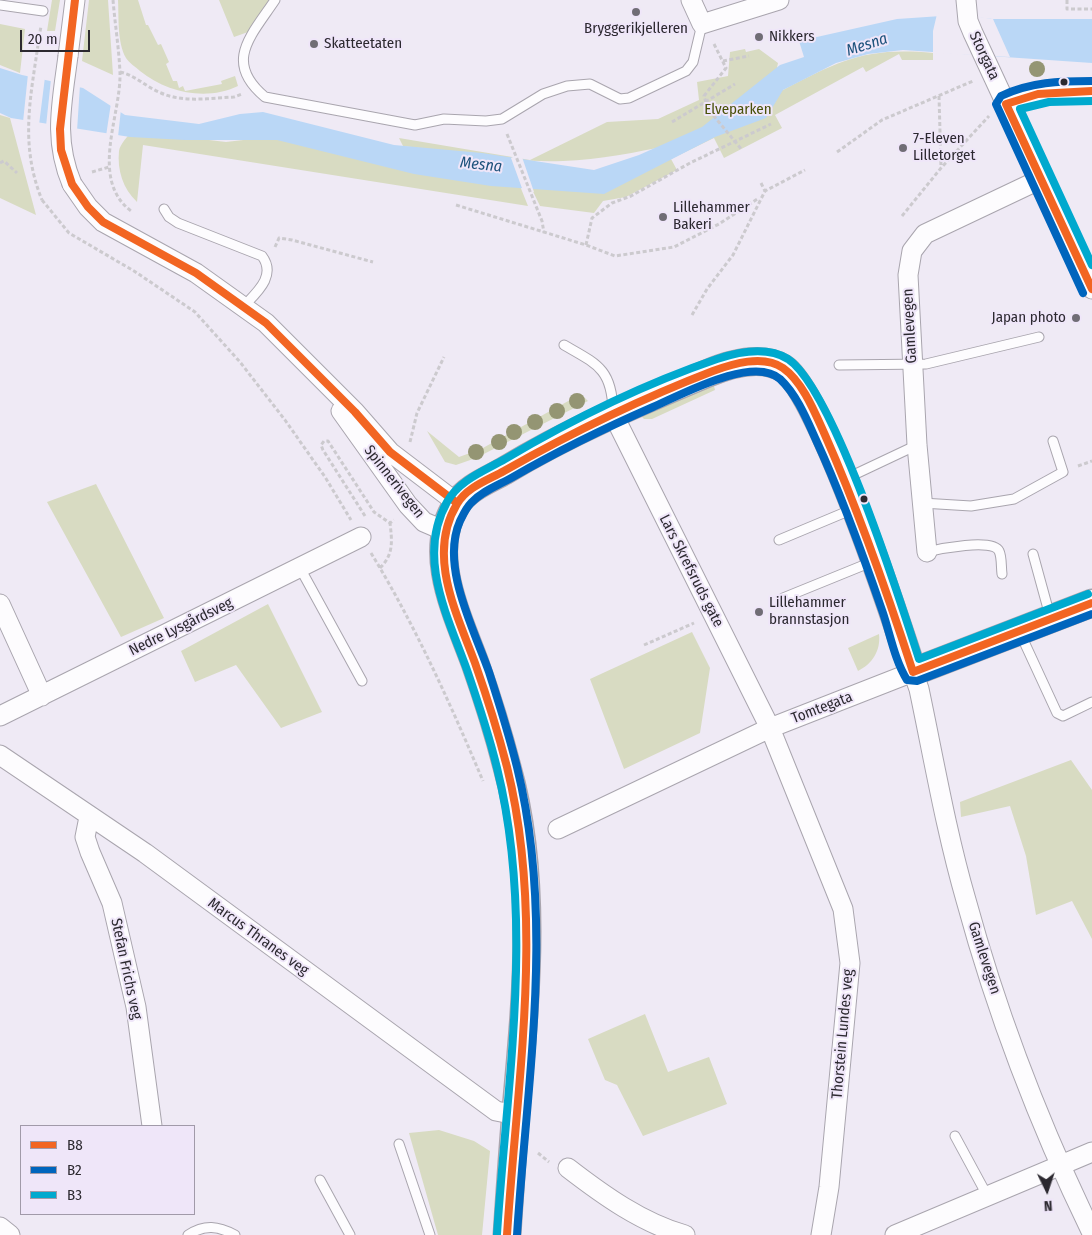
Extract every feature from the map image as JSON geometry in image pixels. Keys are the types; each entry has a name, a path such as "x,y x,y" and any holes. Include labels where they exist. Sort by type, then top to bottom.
{"main road":[{"path":"507,1235 528,945 520,831 510,774 499,735 451,600 445,574 445,531 457,503 472,489 518,462 618,425 718,369 746,362 768,362 786,370 802,388 844,480 914,672"},
{"name":"Tomtegata","path":"914,672 1092,603"}],"street":[{"name":"Spinnerivegen","path":"75,0 60,129 61,150 72,184 88,207 104,222 196,272 266,324 317,374 390,452 457,503"},
{"path":"691,0 702,24 779,0"},
{"name":"Storgata","path":"966,7 973,33 1092,289"},
{"path":"1006,104 1028,94 1049,91 1092,91"},
{"name":"Gamlevegen","path":"927,552 917,445 908,276 912,251 925,234 1041,179"},
{"name":"Spinnerivegen","path":"317,374 345,418 408,505 424,522 445,531"},
{"name":"Lars Skrefsruds gate","path":"618,425 770,728"},
{"name":"Nedre Lysgårdsveg","path":"0,716 300,568 367,537"},
{"path":"0,604 42,696"},
{"name":"Gamlevegen","path":"914,672 966,900 1011,1040 1060,1167 1092,1233"},
{"name":"Tomtegata","path":"558,829 770,728 914,672"},
{"name":"Thorstein Lundes veg","path":"770,728 842,909 850,963 829,1187 821,1235"},
{"name":"Marcus Thranes veg","path":"0,755 89,817 145,853 496,1111 516,1115"},
{"name":"Stefan Frichs veg","path":"89,817 85,837 112,903 136,1007 152,1125"},
{"path":"895,1235 1092,1152"},
{"path":"568,1168 605,1196 670,1231 685,1235"},
{"path":"0,1227 10,1235"}],"lane":[{"path":"275,0 245,45 242,60 246,76 256,89 265,97 415,125 444,119 486,121 502,119 543,94 567,86 590,84 620,99 628,98 686,71 693,62 702,24"},
{"path":"0,5 43,11"},
{"path":"164,209 168,217 178,223 262,256 267,262 267,279 243,307"},
{"path":"839,365 926,364 1040,337"},
{"path":"564,345 591,360 607,376 618,425"},
{"path":"922,503 971,506 1014,499 1063,472 1053,441"},
{"path":"844,480 917,445"},
{"path":"779,540 855,508"},
{"path":"927,552 982,544 997,548 1000,551 1002,574"},
{"path":"1033,554 1051,619"},
{"path":"783,598 874,561"},
{"path":"300,568 362,682"},
{"path":"1019,631 1057,712 1063,716 1092,702"},
{"path":"955,1136 988,1196"},
{"path":"399,1144 430,1235"},
{"path":"320,1180 350,1235"},
{"path":"188,1235 198,1229 220,1227 235,1235"}],"path":[{"path":"111,149 120,72 113,0"},
{"path":"1067,0 1067,9 1092,9"},
{"path":"702,24 726,68 704,96 706,103 708,109 737,141 742,150"},
{"path":"39,38 27,122 30,159 42,200 69,233 134,271 195,312 240,362 285,420 377,550"},
{"path":"723,61 749,56"},
{"path":"120,72 130,74 141,83 161,94 178,98 234,97 256,89"},
{"path":"837,152 882,120 973,81"},
{"path":"672,122 735,84"},
{"path":"939,96 942,168"},
{"path":"902,216 988,116 1006,104"},
{"path":"586,245 592,218 612,203 631,196 771,124"},
{"path":"511,149 530,193 544,233"},
{"path":"0,163 4,160 17,172"},
{"path":"92,172 109,167"},
{"path":"692,315 707,289 733,255 759,198 765,190 805,170"},
{"path":"761,183 765,190"},
{"path":"456,205 586,245 615,256 674,247 719,224 759,198"},
{"path":"279,238 373,262"},
{"path":"411,439 417,413 444,358"},
{"path":"390,522 374,512 328,440 324,441 321,445 323,450 367,537 380,568 454,712 485,786"},
{"path":"390,522 400,516"},
{"path":"380,568 386,562 391,549 390,522"},
{"path":"644,645 713,614"}],"green space":[{"path":"52,0 60,0 55,31 47,31"},
{"path":"89,0 108,0 113,75 82,61"},
{"path":"118,0 138,0 146,25 148,25 158,45 161,44 169,62 166,64 173,81 177,81 179,88 183,86 185,91 222,84 221,81 235,76 238,86 226,91 200,94 188,92 175,89 151,79 127,60 123,52 119,30"},
{"path":"219,0 269,0 248,32 234,37"},
{"path":"0,24 25,29 20,73 0,65"},
{"name":"Elveparken","path":"745,49 746,52 759,49 778,63 773,87 783,90 838,64 871,54 889,52 933,53 933,60 902,60 899,54 866,72 863,67 775,115 782,128 724,158 714,138 671,159 677,170 626,197 603,201 594,213 540,206 527,179 600,178 672,145 591,159 543,161 503,159 403,146 399,138 530,160 607,122 658,119 699,100 697,82 728,76 730,52"},
{"path":"0,115 10,118 36,215 0,198"},
{"path":"132,131 226,142 278,136 520,186 528,206 143,145 137,202 128,191 122,179 119,165 120,148"},
{"path":"714,386 715,390 652,419 644,419 640,415"},
{"path":"581,394 588,401 476,458 456,465 445,462 427,431 459,457 481,449"},
{"path":"96,484 164,618 121,637 47,502"},
{"path":"268,604 322,712 281,728 236,665 195,682 181,651"},
{"path":"692,632 710,668 700,733 624,769 590,679"},
{"path":"879,634 877,651 871,661 858,671 848,648"},
{"path":"1071,760 1092,790 1092,939 1072,901 1036,915 1026,856 1010,806 961,817 960,802"},
{"path":"645,1014 668,1072 709,1057 727,1104 643,1136 617,1085 605,1080 588,1039"},
{"path":"439,1130 474,1141 490,1151 482,1235 438,1235 409,1133"}],"water":[{"name":"Mesna","path":"956,15 993,19 1092,19 1092,63 903,50 868,54 836,63 783,90 766,118 715,137 604,194 491,186 414,174 277,140 185,140 130,137 11,118 0,113 0,68 22,75 83,88 125,115 199,124 240,114 263,112 394,145 482,153 594,170 639,155 702,127 780,65 804,57 799,41 897,19"}],"pier":[{"path":"953,13 993,19 1010,57 933,53 933,31 937,14"},
{"path":"28,74 45,77 39,125 23,122"},
{"path":"51,79 80,85 77,131 46,126"},
{"path":"111,103 121,109 118,137 106,136"},
{"path":"515,156 522,157 534,192 523,191 511,158"}],"transit line":[{"name":"B8","path":"75,0 60,129 61,150 72,184 88,207 103,222 196,273 266,323 355,412 390,452 457,503"},
{"name":"B2","path":"1083,293 996,104 1001,96 1034,85 1092,81"},
{"name":"B8","path":"1092,91 1038,94 1006,104 1092,289"},
{"name":"B3","path":"1092,101 1049,102 1020,109 1092,265"},
{"name":"B3","path":"497,1234 515,1001 516,942 514,884 508,826 497,768 475,694 438,587 434,544 438,523 452,494 465,482 481,472 556,430 635,391 725,356 743,352 762,351 788,359 806,378 825,411 864,498 919,659 1088,594"},
{"name":"B8","path":"507,1235 525,1000 526,941 524,883 518,825 507,767 488,702 453,605 444,564 444,543 448,523 461,498 472,488 580,430 632,405 721,368 738,363 766,362 783,368 797,381 808,398 861,523 913,672 1092,603"},
{"name":"B2","path":"517,1235 535,1000 534,883 528,825 517,767 493,684 461,597 456,577 455,539 460,521 471,503 485,492 564,449 681,394 717,379 735,374 768,373 780,379 786,385 809,424 852,526 896,656 907,680 917,681 1092,614"}],"place":[{"name":"Bryggerikjelleren","path":"636,12"},
{"name":"Nikkers","path":"759,37"},
{"name":"Skatteetaten","path":"314,44"},
{"name":"7-Eleven Lilletorget","path":"903,148"},
{"name":"Lillehammer Bakeri","path":"663,217"},
{"name":"Japan photo","path":"1076,318"},
{"name":"Lillehammer brannstasjon","path":"759,612"}]}
